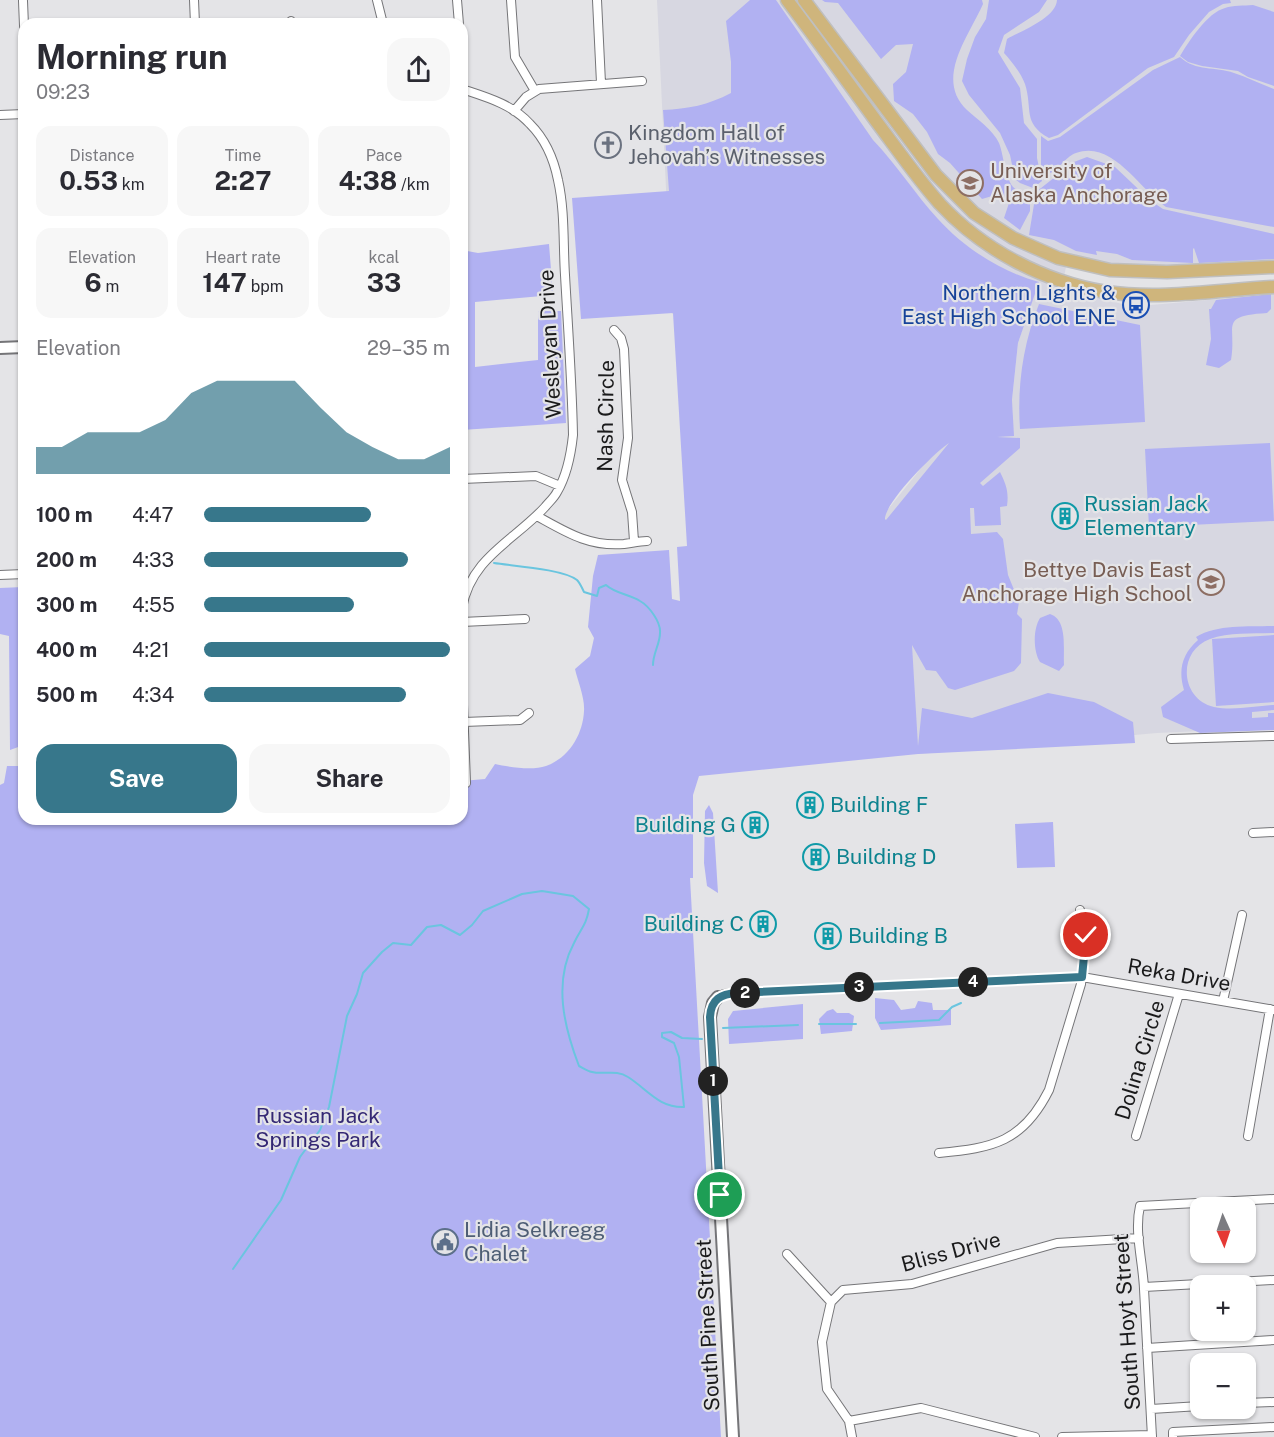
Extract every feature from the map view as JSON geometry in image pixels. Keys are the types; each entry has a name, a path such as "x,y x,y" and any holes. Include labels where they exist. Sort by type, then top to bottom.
{"main road":[{"path":"787,0 928,190 962,224 1001,253 1059,280 1107,292 1164,295 1274,287"},
{"path":"804,0 936,175 974,213 1013,238 1058,258 1110,270 1167,272 1274,267"}],"street":[{"path":"194,0 195,18"},
{"path":"377,0 382,18"},
{"path":"457,0 458,18"},
{"path":"511,0 515,57 535,91"},
{"path":"597,0 601,83"},
{"path":"23,1 24,18"},
{"path":"514,111 526,97 535,91 549,87 642,81"},
{"name":"Wesleyan Drive","path":"468,91 495,100 514,111 530,124 553,160 559,182 573,427 571,454 556,494 537,516 490,554 468,588"},
{"path":"0,115 18,114"},
{"name":"Nash Circle","path":"614,330 621,338 624,349 628,438 622,480 632,512 634,541"},
{"path":"0,348 18,346"},
{"path":"468,479 536,476 560,486"},
{"path":"537,516 578,538 626,544 634,541 647,541"},
{"path":"0,575 18,574"},
{"path":"468,622 525,619"},
{"path":"468,722 520,720 529,713"},
{"path":"1171,740 1274,736"},
{"path":"1252,833 1274,832"},
{"path":"939,1153 996,1144 1015,1134 1034,1116 1049,1090 1082,977 1086,935 1080,910"},
{"path":"1223,1001 1242,915"},
{"name":"Reka Drive","path":"718,998 724,994 737,993 1082,977 1272,1009"},
{"name":"Dolina Circle","path":"1136,1136 1179,994"},
{"name":"South Pine Street","path":"718,998 713,1003 710,1017 733,1437"},
{"path":"1248,1136 1272,1009"},
{"name":"South Hoyt Street","path":"1152,1436 1139,1238 1140,1206 1274,1199"},
{"name":"Bliss Drive","path":"831,1302 843,1290 912,1284 1057,1243 1139,1238"},
{"path":"787,1254 831,1302 822,1342 827,1389 849,1421 852,1437"},
{"path":"1144,1287 1274,1280"},
{"path":"1147,1348 1274,1340"},
{"path":"1256,1403 1274,1402"},
{"path":"1151,1409 1190,1407"},
{"path":"849,1421 921,1408 1035,1437"},
{"path":"1173,1437 1173,1432 1214,1434 1274,1427"},
{"path":"1062,1437 1152,1436"}],"shaded area":[{"path":"657,0 1274,0 1274,262 1169,267 1119,266 1068,256 1062,288 1126,305 1151,305 1274,294 1274,728 1157,733 918,754 888,577 885,513 926,462 948,443 957,438 1013,436 1012,400 1018,343 1033,297 672,314"}],"green space":[{"name":"Russian Jack Springs Park","path":"750,0 776,0 873,140 948,230 984,258 1011,272 1039,282 1018,343 1012,400 1014,436 997,437 1020,438 1020,448 980,483 983,486 1000,472 1008,496 1007,506 1000,507 1001,525 975,526 974,508 970,508 971,534 997,532 1003,539 1008,575 1019,602 1017,614 1022,619 1021,663 1014,671 955,690 948,688 936,671 926,670 912,645 918,746 922,708 972,718 1048,693 1094,702 1133,722 1135,743 918,754 699,776 693,795 693,878 690,878 721,1437 0,1437 0,785 4,783 7,766 18,766 18,825 468,825 468,780 485,779 495,764 527,768 540,767 562,757 578,736 583,720 583,701 575,669 590,656 594,638 588,627 593,576 598,555 669,550 672,599 680,601 677,547 687,546 673,313 581,319 572,198 669,191 663,110 698,106 731,93 731,62 726,21","holes":["949,443 885,519 887,511 901,490"]},
{"path":"822,0 982,0 983,4 957,57 954,85 958,98 967,110 993,134 999,143 1007,176 1013,187 1030,193 1030,211 1020,230 1004,218 1009,203 999,194 982,199 950,163 938,154 927,132 913,114 894,101 893,84 906,72 913,44 896,45 881,59 838,3"},
{"path":"989,0 1047,0 1039,12 1004,35 998,52 1020,88 1024,123 1037,139 1037,158 1042,181 1033,188 1015,179 1010,155 1000,133 969,95 962,81 975,37 986,19"},
{"path":"1057,0 1230,0 1231,3 1223,4 1209,12 1174,57 1148,68 1058,135 1049,138 1035,127 1030,115 1025,84 1004,53 1007,39 1051,13"},
{"path":"1253,5 1274,12 1274,86 1238,71 1202,66 1188,62 1180,56 1212,15 1228,7"},
{"path":"1180,57 1193,65 1234,73 1274,89 1274,227 1166,207 1124,168 1102,153 1089,151 1076,153 1051,173 1046,174 1041,165 1041,136 1048,141 1060,137 1153,70"},
{"path":"1087,157 1115,167 1151,201 1163,209 1274,234 1274,259 1199,263 1194,248 1193,263 1132,260 1117,254 1096,251 1097,255 1076,251 1054,240 1029,235 1036,192 1074,162"},
{"path":"549,244 553,295 475,302 475,367 538,360 538,311 561,311 566,423 468,430 468,251 478,253"},
{"path":"1271,294 1271,309 1267,313 1242,317 1233,324 1231,360 1219,368 1206,365 1211,339 1209,309 1216,300"},
{"path":"1039,304 1140,325 1145,422 1020,429 1019,397 1022,365"},
{"path":"1270,443 1274,521 1149,527 1145,449"},
{"path":"18,587 18,747 10,750 9,636 0,634 0,588"},
{"path":"1050,614 1060,622 1062,629 1064,665 1059,671 1040,662 1035,646 1035,634 1040,618"},
{"path":"1274,626 1274,633 1233,634 1210,639 1199,645 1192,654 1187,674 1194,695 1214,707 1274,705 1274,710 1252,712 1252,718 1268,717 1268,713 1274,713 1274,730 1200,733 1163,717 1161,707 1184,690 1181,676 1183,663 1188,651 1198,640 1196,637 1224,628"},
{"path":"1274,635 1274,702 1216,706 1212,639"},
{"path":"709,805 713,813 718,893 707,886 704,863 705,811"},
{"path":"1053,822 1055,867 1017,868 1015,824"},
{"path":"875,998 894,1000 901,1010 915,1008 918,1001 932,1003 933,1010 951,1010 951,1025 881,1030 875,1018"},
{"path":"803,1004 803,1039 729,1044 728,1019 733,1011"},
{"path":"833,1009 837,1013 849,1013 854,1016 852,1031 821,1034 819,1019 827,1011"}],"waterway":[{"path":"494,563 561,573 577,580 584,592 597,596 599,588 606,585 640,601 654,615 659,624 660,637 653,665"},
{"path":"233,1269 281,1200 300,1157 320,1130 329,1107 347,1016 363,973 393,943 411,945 427,927 441,925 460,935 483,911 522,894 542,891 573,896 589,909 585,923 568,958 562,989 565,1020 579,1066 592,1072 624,1075 660,1101 684,1107 679,1057 674,1043 662,1037 662,1033 671,1032 682,1038 702,1039"},
{"path":"880,1023 939,1020 952,1007 961,1003"},
{"path":"819,1024 856,1024"},
{"path":"723,1028 798,1025"}],"place":[{"name":"Kingdom Hall of Jehovah’s Witnesses","path":"608,145"},
{"name":"University of Alaska Anchorage","path":"970,183"},
{"name":"Northern Lights & East High School ENE","path":"1136,305"},
{"name":"Russian Jack Elementary","path":"1065,516"},
{"name":"Bettye Davis East Anchorage High School","path":"1211,582"},
{"name":"Building F","path":"810,805"},
{"name":"Building G","path":"755,825"},
{"name":"Building D","path":"816,857"},
{"name":"Building C","path":"763,924"},
{"name":"Building B","path":"828,936"},
{"name":"Lidia Selkregg Chalet","path":"445,1242"}],"route":[{"path":"720,1195 710,1017 713,1003 718,998 724,994 737,993 1082,977 1086,935"}]}
